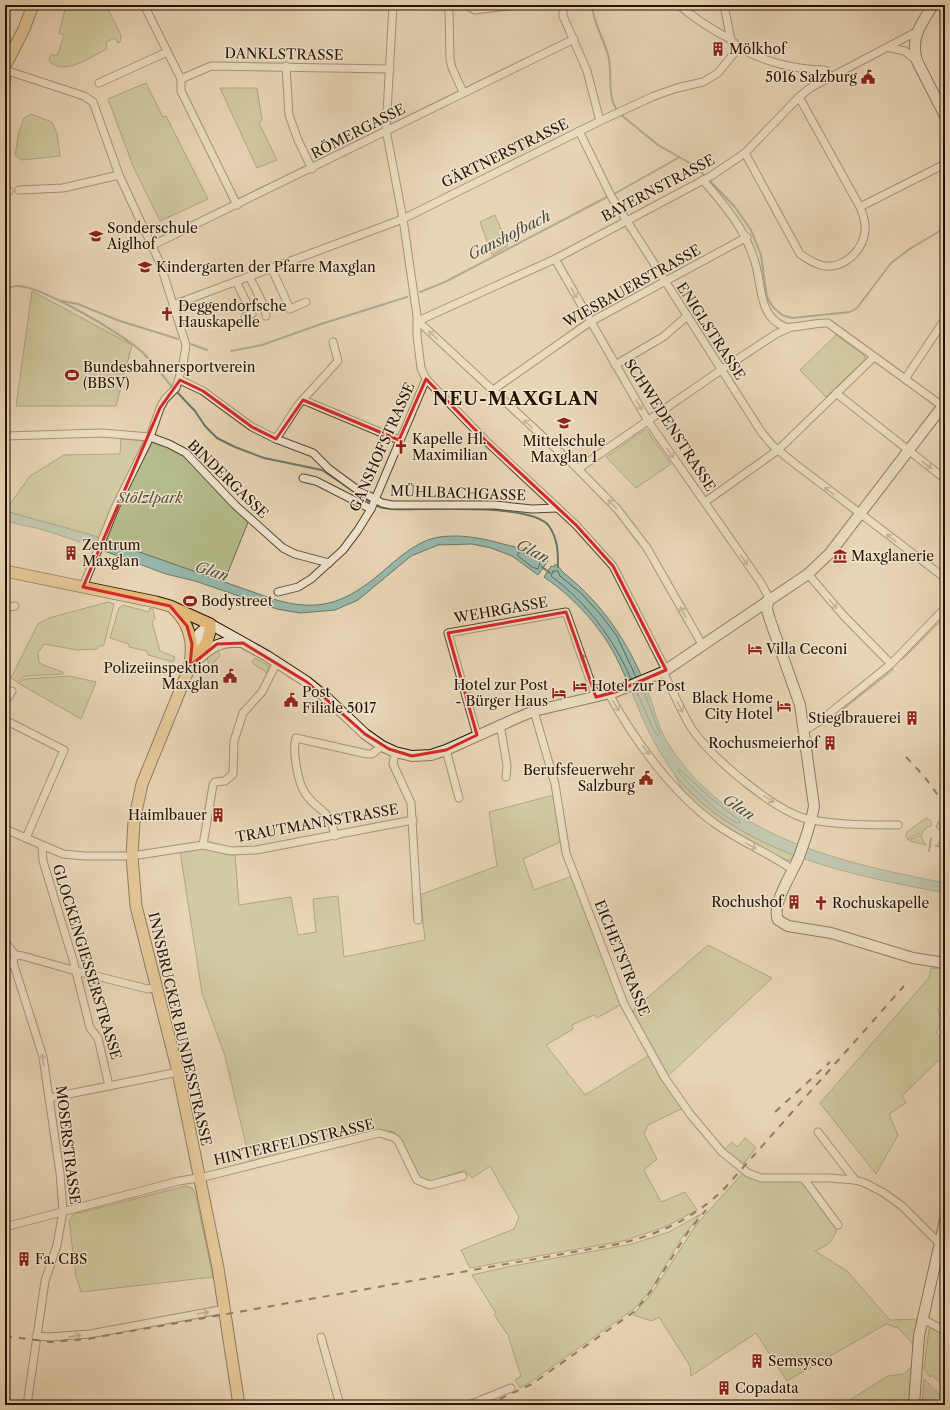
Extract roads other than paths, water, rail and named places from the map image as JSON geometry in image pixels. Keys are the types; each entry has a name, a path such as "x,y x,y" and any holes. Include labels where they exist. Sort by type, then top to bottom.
{"main road":[{"path":"6,69 33,5"},
{"path":"5,571 170,606 210,624"},
{"name":"INNSBRUCKER BUNDESSTRASSE","path":"170,606 182,617 187,626 192,644 192,654 190,666 142,784 134,821 132,856 136,906 158,987 178,1072 224,1309 238,1405"},
{"name":"INNSBRUCKER BUNDESSTRASSE","path":"190,666 207,642 210,624"}],"street":[{"name":"GANSHOFSTRASSE","path":"278,592 305,584 329,563 350,540 373,504 426,379 421,368 417,336 418,321 403,219 386,130 393,5"},
{"path":"452,5 449,9 450,59 452,68 463,92"},
{"path":"466,5 475,10 516,5"},
{"path":"563,5 563,16 574,38 593,89 600,120"},
{"path":"678,5 711,30 731,40 740,47 768,60 796,68 825,70 830,76"},
{"path":"724,5 731,40"},
{"path":"933,5 916,32 914,45 917,61 945,116"},
{"path":"147,6 167,52 181,79 181,91 237,205"},
{"name":"BAYERNSTRASSE","path":"418,321 554,259 706,179 745,153 799,97 830,76 890,48 916,32"},
{"name":"RÖMERGASSE","path":"153,245 312,169 386,130 574,38"},
{"name":"GÄRTNERSTRASSE","path":"173,305 236,280 403,219 600,120 677,88 703,82 718,73 740,47"},
{"path":"890,48 905,51 917,61"},
{"path":"99,83 167,52"},
{"name":"DANKLSTRASSE","path":"181,79 211,66 286,66 390,69"},
{"path":"286,66 289,114 298,140 312,169"},
{"path":"5,88 6,69 84,96 93,102 120,175 153,245 185,342 180,380 176,388 162,403 150,437 126,483 83,587"},
{"path":"745,153 800,254 814,263 825,266 836,266 847,261 856,253 862,244 865,231 865,222 860,207 799,97"},
{"name":"ENIGLSTRASSE","path":"579,131 611,196 686,317 762,433 778,450 945,578"},
{"path":"860,207 945,164"},
{"path":"19,190 63,188 120,175"},
{"path":"706,179 747,237 757,268 763,302 767,310 779,323 789,328"},
{"name":"WIESBAUERSTRASSE","path":"493,390 590,322 747,237"},
{"name":"SCHWEDENSTRASSE","path":"554,259 648,420 761,583 767,594 768,601"},
{"path":"271,267 290,308 306,302"},
{"path":"249,276 265,308 266,316"},
{"path":"236,280 252,314 245,317"},
{"path":"615,365 663,338 686,317"},
{"path":"905,379 945,319"},
{"path":"418,321 578,469 636,531 703,646"},
{"path":"192,654 199,634 210,624 277,662 324,696 365,734 382,746 395,752 412,756 431,755 446,750 500,724 534,711 609,694 644,681 665,671 703,646 808,574 830,553 944,406 874,357 836,328 828,323 819,322 789,328 776,334 721,370 578,469"},
{"path":"276,439 298,405 335,367 338,361 333,342"},
{"path":"705,502 778,450 874,357"},
{"path":"426,379 486,441 590,540 613,566 692,728 703,743 760,793 784,808 812,820 898,825"},
{"name":"MÜHLBACHGASSE","path":"180,380 203,390 252,427 276,439 313,453 329,469 373,504"},
{"path":"836,393 945,479"},
{"path":"303,400 399,440"},
{"name":"BINDERGASSE","path":"5,436 102,433 150,437 177,447 186,453 235,505 283,548 295,554 329,563"},
{"name":"MÜHLBACHGASSE","path":"303,478 373,504 495,505 532,509 557,508"},
{"path":"808,574 843,615 891,664"},
{"path":"768,601 767,610 770,620 798,694 814,806 812,820 798,858 782,892 776,912 780,922 788,926 830,933 913,958 945,963"},
{"path":"5,608 15,606"},
{"path":"804,732 891,664 945,608"},
{"name":"WEHRGASSE","path":"478,735 448,633 566,612 596,696"},
{"path":"190,666 217,644 226,642 243,643"},
{"path":"203,845 213,785 215,782 225,781 233,774 234,741 243,713 262,692 277,662"},
{"path":"5,702 12,691"},
{"path":"609,694 639,741 670,781 698,810 740,840 793,870"},
{"name":"EICHETSTRASSE","path":"534,711 555,784 566,852 624,1004 649,1051 690,1114 706,1135 734,1163 748,1174 761,1178 829,1178 855,1180 866,1183 893,1198 942,1237"},
{"path":"5,720 64,750 26,838"},
{"path":"500,724 507,765 506,777"},
{"path":"335,836 330,818 309,798 302,788 295,753 296,738 367,754 372,754 382,746"},
{"path":"446,750 459,798"},
{"path":"395,752 393,764 409,796 413,820 418,920"},
{"name":"TRAUTMANNSTRASSE","path":"5,829 63,854 84,856 132,856 203,845 231,851 256,850 413,820"},
{"name":"GLOCKENGIESSERSTRASSE","path":"42,846 43,861 76,971 90,1028 98,1038 109,1086"},
{"name":"MOSERSTRASSE","path":"5,942 14,958 30,1019 37,1035 43,1057 60,1173 63,1211 57,1245 45,1281 27,1405"},
{"path":"5,968 14,958 23,956 148,989 158,987"},
{"path":"49,1098 178,1072"},
{"path":"818,1132 855,1180"},
{"name":"HINTERFELDSTRASSE","path":"5,1226 199,1177 379,1134 393,1137 398,1141 417,1180 430,1185 463,1176"},
{"path":"804,1179 838,1225"},
{"path":"914,1405 917,1358 923,1319 945,1220"},
{"path":"36,1336 49,1337 90,1334 224,1309"},
{"path":"923,1319 945,1331"},
{"path":"321,1337 340,1405"},
{"path":"469,1405 511,1388"}],"water":[{"path":"5,511 91,535 270,598 288,603 305,605 320,605 334,602 347,596 374,579 410,550 427,540 434,538 460,536 487,540 532,551 548,561 538,575 512,556 491,548 472,544 438,545 411,556 358,600 335,610 300,613 277,609 195,581 166,574 44,530 5,521"},
{"path":"555,564 591,598 614,626 640,672 665,739 694,777 723,803 756,825 791,842 868,866 945,883 945,893 839,870 804,859 770,845 738,828 709,808 682,783 664,759 641,715 623,671 605,638 577,604 544,577 551,566 554,567"}],"waterway":[{"path":"592,5 595,19 609,59 611,92 617,110"},
{"path":"620,114 658,145 693,165 703,174"},
{"name":"Ganshofbach","path":"614,194 678,158"},
{"path":"711,182 735,207 751,230 761,255 767,297 773,307 782,315 792,318 850,312 857,308 891,263 911,248 945,228"},
{"name":"Ganshofbach","path":"420,292 445,282 607,197"},
{"path":"5,290 15,286 43,293 61,301 100,323 141,351 154,364 173,388"},
{"name":"Ganshofbach","path":"231,351 262,345 321,324 407,297"},
{"name":"Ganshofbach","path":"62,301 78,304 117,320 178,339"},
{"name":"Ganshofbach","path":"191,344 207,350"},
{"path":"176,391 217,438 235,447 264,458 322,470 371,503"},
{"path":"375,505 396,509 467,509 508,511 526,514 540,519 549,526 556,541 558,551 558,567"},
{"name":"Glan","path":"542,567 550,573"},
{"path":"929,851 931,838"}],"railway":[{"path":"906,757 924,776 940,798"},
{"path":"5,1336 51,1342 87,1339 613,1245 659,1232 699,1210 724,1189 904,986"},
{"path":"775,1112 830,1062"},
{"path":"487,1405 532,1384 635,1311 651,1291 688,1232 706,1210"}],"place":[{"name":"Mölkhof","path":"718,49"},
{"name":"5016 Salzburg","path":"868,77"},
{"name":"Sonderschule Aiglhof","path":"96,236"},
{"name":"Kindergarten der Pfarre Maxglan","path":"145,267"},
{"name":"Deggendorfsche Hauskapelle","path":"167,314"},
{"name":"Bundesbahnersportverein (BBSV)","path":"72,375"},
{"name":"Mittelschule Maxglan 1","path":"564,423"},
{"name":"Kapelle Hl. Maximilian","path":"401,447"},
{"name":"Zentrum Maxglan","path":"71,553"},
{"name":"Maxglanerie","path":"840,556"},
{"name":"Bodystreet","path":"190,601"},
{"name":"Villa Ceconi","path":"755,649"},
{"name":"Polizeiinspektion Maxglan","path":"230,676"},
{"name":"Hotel zur Post","path":"580,686"},
{"name":"Hotel zur Post - Bürger Haus","path":"559,693"},
{"name":"Post Filiale 5017","path":"291,700"},
{"name":"Black Home City Hotel","path":"784,706"},
{"name":"Stieglbrauerei","path":"912,718"},
{"name":"Rochusmeierhof","path":"830,743"},
{"name":"Berufsfeuerwehr Salzburg","path":"646,778"},
{"name":"Haimlbauer","path":"218,815"},
{"name":"Rochushof","path":"794,902"},
{"name":"Rochuskapelle","path":"821,903"},
{"name":"Fa. CBS","path":"24,1259"},
{"name":"Semsysco","path":"757,1361"},
{"name":"Copadata","path":"724,1388"}],"district":[{"name":"NEU-MAXGLAN","path":"516,399"}],"park label":[{"name":"Stölzlpark","path":"150,498"}]}
